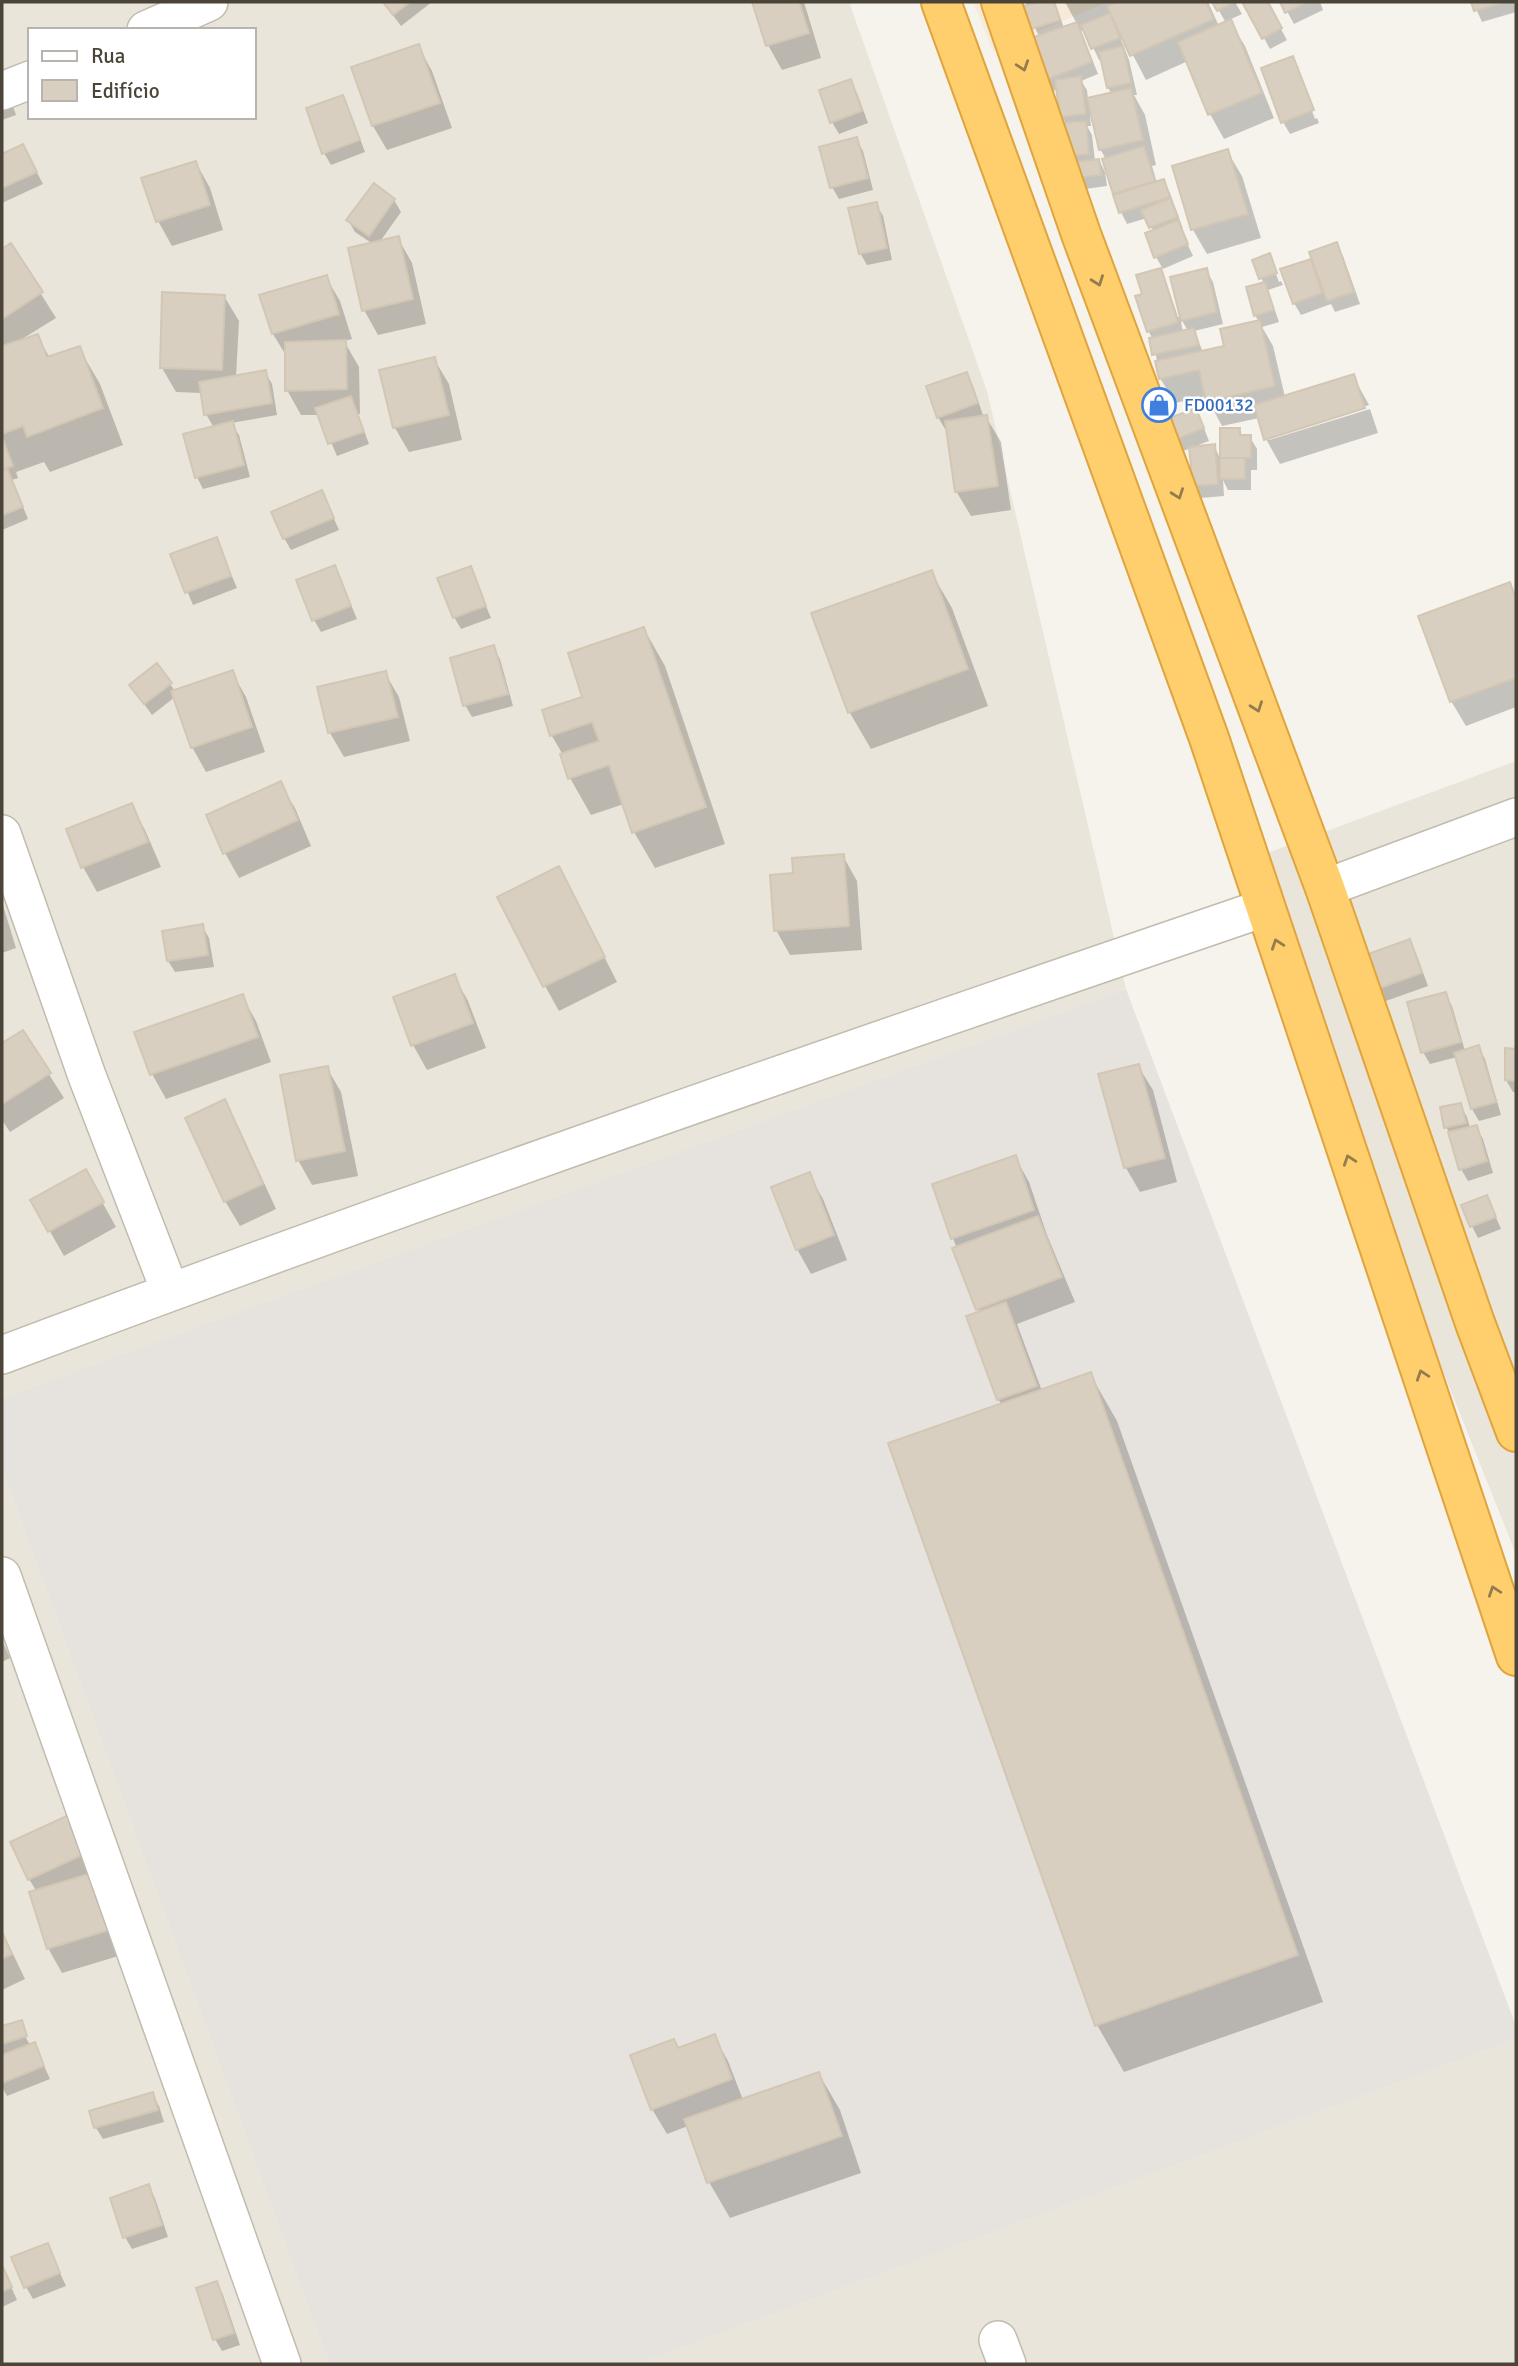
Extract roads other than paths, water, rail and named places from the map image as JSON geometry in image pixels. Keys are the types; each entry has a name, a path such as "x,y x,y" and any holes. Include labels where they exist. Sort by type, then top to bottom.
{"highway":[{"path":"941,2 1209,738 1516,1656"},
{"path":"1001,2 1081,234 1325,888 1475,1323 1516,1432"}],"street":[{"path":"150,28 209,2"},
{"path":"2,91 28,81"},
{"path":"1325,888 1516,817"},
{"path":"2,834 87,1076 170,1291"},
{"path":"2,1355 170,1291 719,1094 1264,908"},
{"path":"2,1576 282,2364"}],"place":[{"name":"FD00132","path":"1159,405"}]}
